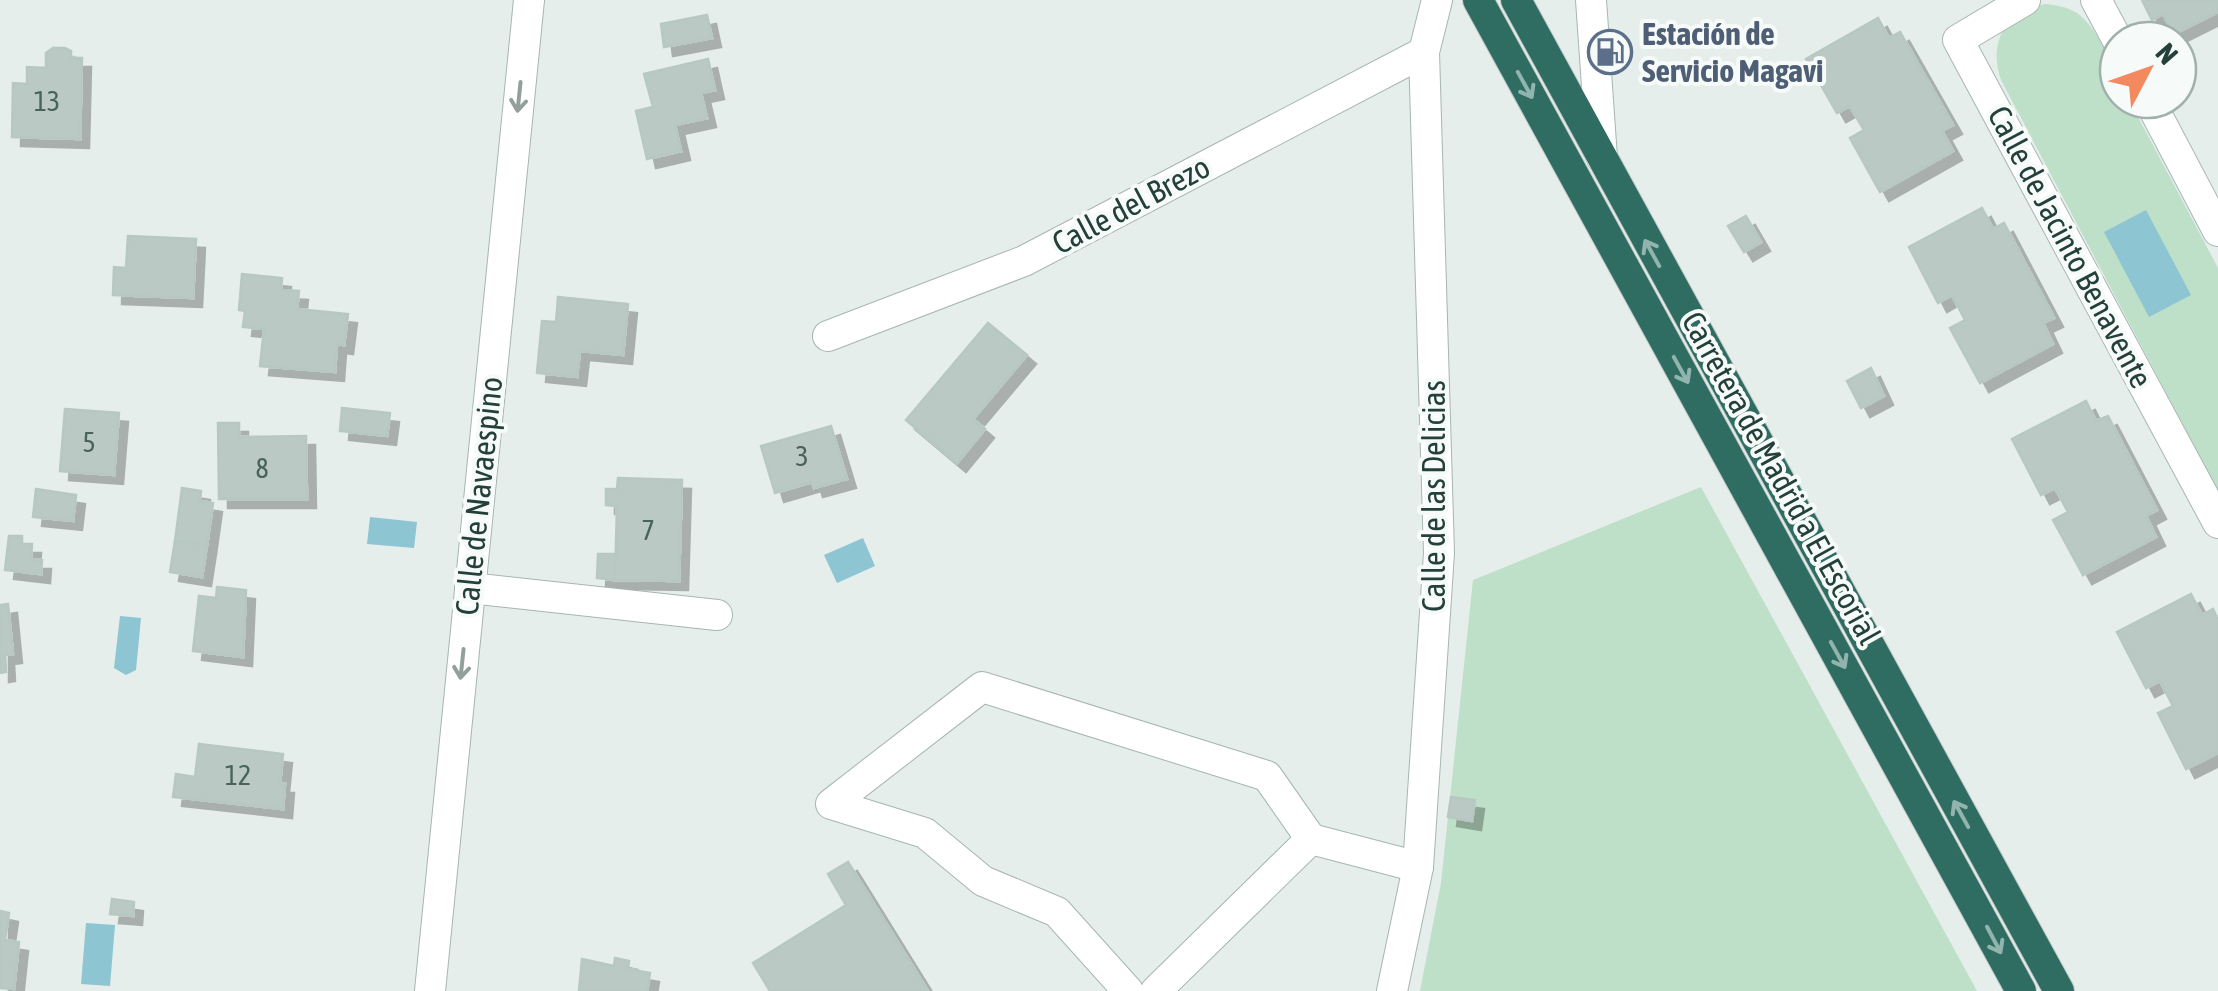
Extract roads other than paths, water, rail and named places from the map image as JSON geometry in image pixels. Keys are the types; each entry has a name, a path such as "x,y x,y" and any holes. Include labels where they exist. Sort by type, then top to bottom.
{"highway":[{"name":"Carretera de Madrid a El Escorial","path":"1478,0 2021,991"},
{"name":"Carretera de Madrid a El Escorial","path":"1516,0 2059,991"}],"street":[{"name":"Calle de Navaespino","path":"430,991 529,0"},
{"name":"Calle de las Delicias","path":"1392,991 1418,867 1439,553 1424,52 1437,0"},
{"path":"1592,0 1602,161"},
{"name":"Calle de Jacinto Benavente","path":"2024,0 1958,40 2218,523"},
{"name":"Calle del Brezo","path":"828,336 1024,261 1424,52"},
{"path":"2160,120 2218,230"},
{"path":"470,588 716,614"},
{"path":"1128,991 1057,912 983,880 925,832 831,804 982,687 1267,776 1312,839 1418,867"},
{"path":"1156,991 1312,839"}],"water":[{"path":"2146,210 2191,295 2149,317 2104,232"},
{"path":"370,517 417,522 414,548 367,544"},
{"path":"863,538 875,566 837,583 824,555"},
{"path":"120,616 141,618 136,670 126,675 114,668"},
{"path":"86,923 115,925 110,986 81,984"}],"place":[{"name":"Estación de Servicio Magavi","path":"1610,52"}]}
